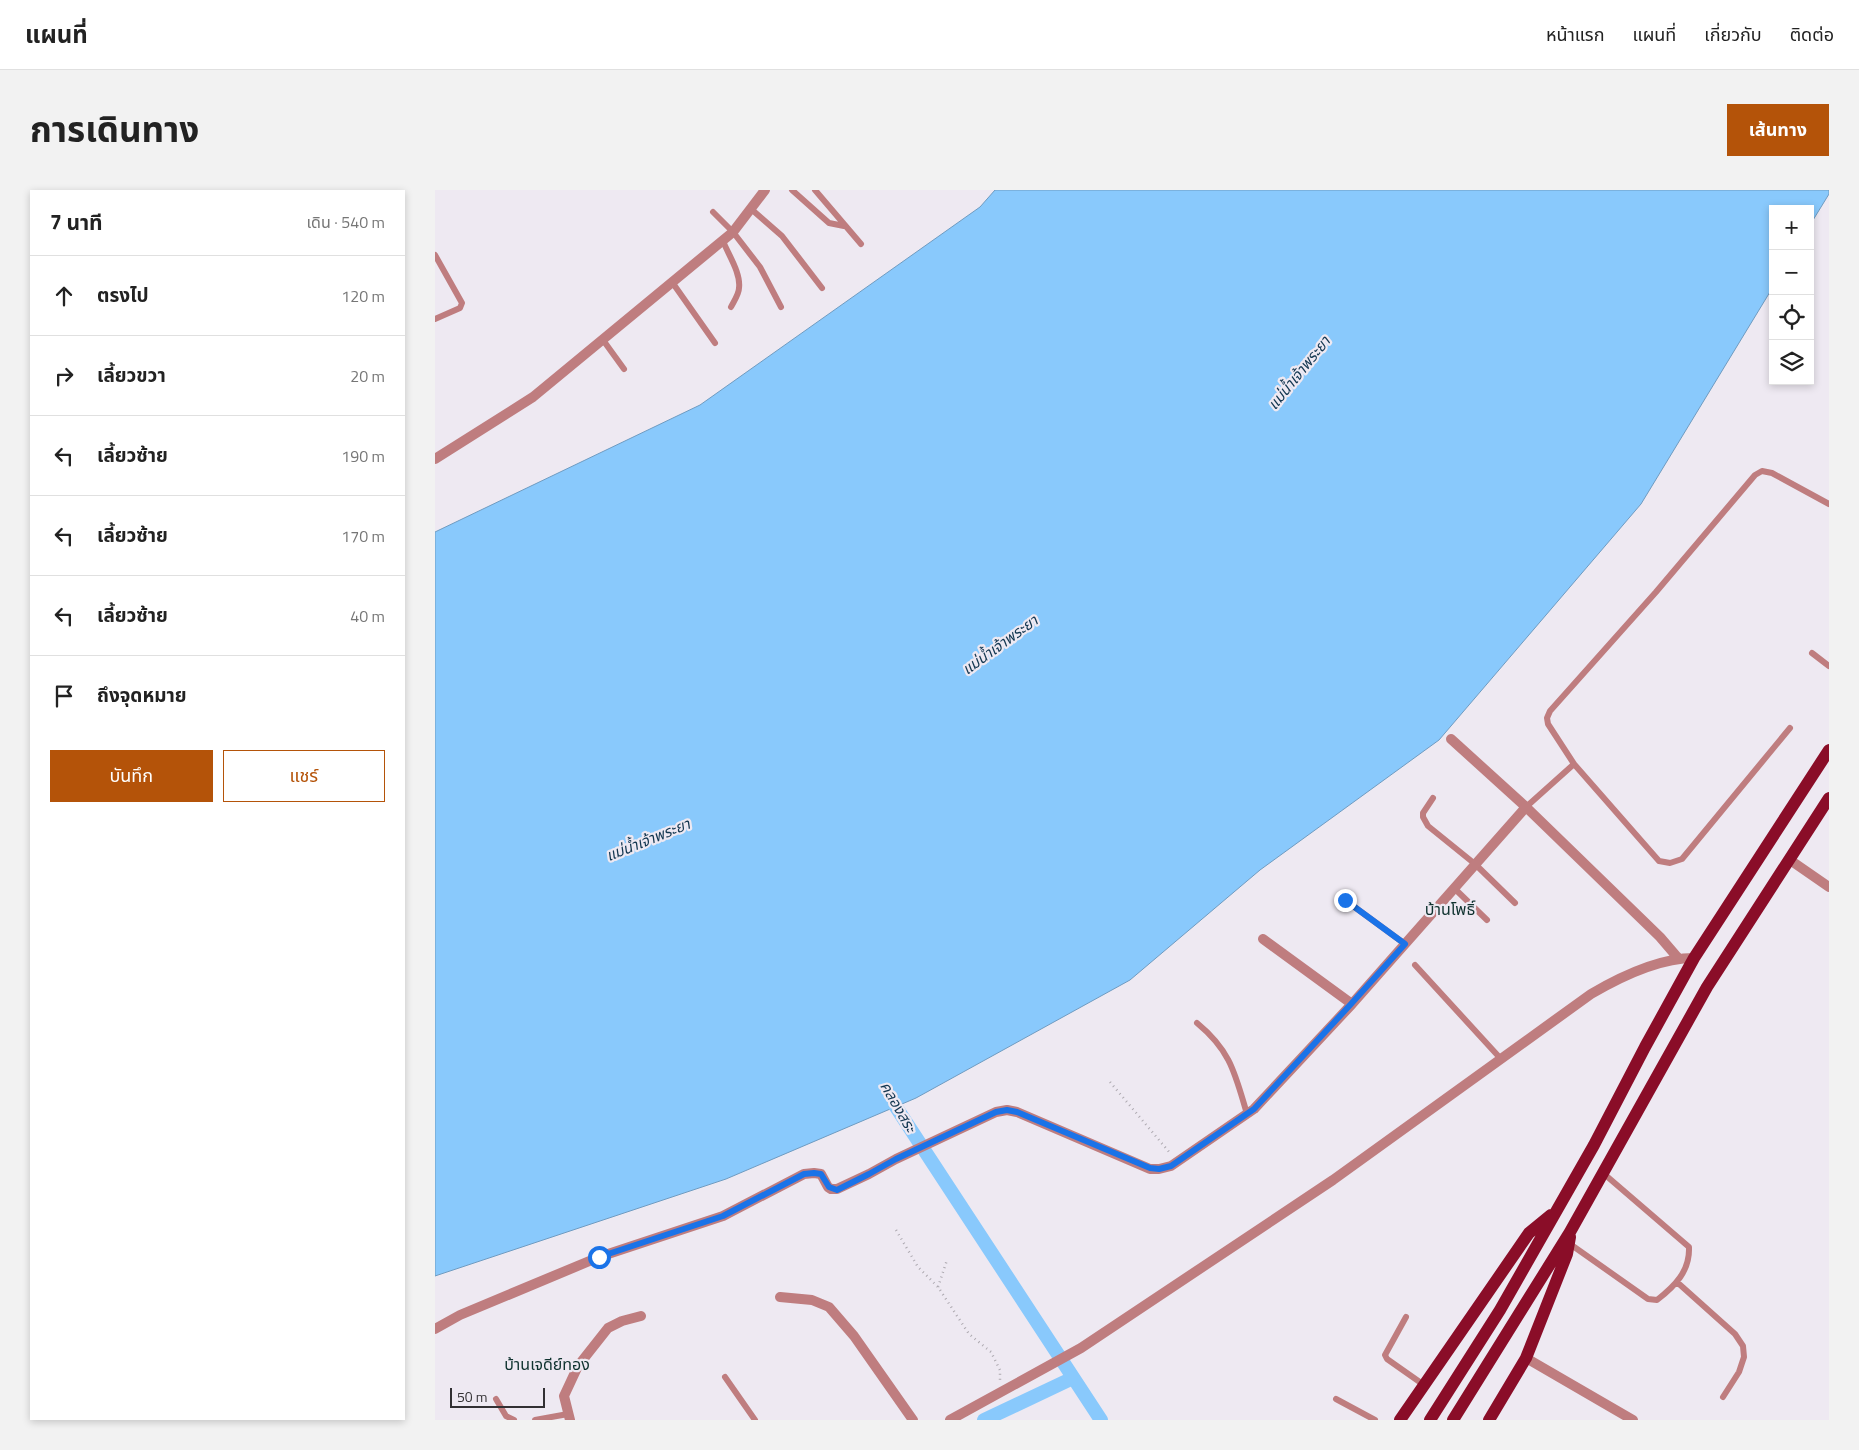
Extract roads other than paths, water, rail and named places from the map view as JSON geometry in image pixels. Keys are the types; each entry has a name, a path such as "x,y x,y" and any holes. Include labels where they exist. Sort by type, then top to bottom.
{"main road":[{"path":"1430,1420 1500,1310 1594,1145 1694,958 1829,750"},
{"path":"1453,1420 1570,1238 1603,1173 1707,987 1829,798"},
{"path":"1400,1420 1529,1233 1556,1211"},
{"path":"1489,1420 1526,1358 1570,1238"}],"street":[{"path":"435,459 533,397 603,340 733,232 765,190"},
{"path":"1451,739 1526,807 1660,937 1678,958"},
{"path":"435,1329 459,1315 599,1257 723,1216 804,1174 821,1174 829,1187 837,1190 896,1159 996,1112 1007,1110 1017,1112 1150,1168 1165,1168 1254,1109 1351,1004 1526,807"},
{"path":"1790,860 1829,887"},
{"path":"1263,939 1351,1004"},
{"path":"950,1420 1081,1348 1333,1180 1591,994 1617,978 1678,958 1694,958"},
{"path":"780,1297 812,1300 829,1308 854,1336 913,1420"},
{"path":"569,1417 565,1396 578,1366 608,1328 622,1321 641,1316"},
{"path":"1526,1358 1633,1420"}],"lane":[{"path":"792,190 829,222 844,226"},
{"path":"815,190 861,244"},
{"path":"750,208 782,236 822,288"},
{"path":"713,212 733,232 760,266 781,307"},
{"path":"723,241 739,283 739,289 731,307"},
{"path":"435,255 462,303 461,308 435,319"},
{"path":"672,282 715,344"},
{"path":"603,340 624,369"},
{"path":"1790,728 1681,859 1670,863 1659,861 1574,764 1548,724 1547,718 1550,711 1657,592 1755,475 1762,471 1773,473 1829,504"},
{"path":"1812,653 1829,666"},
{"path":"1526,807 1574,764"},
{"path":"1433,798 1423,814 1424,821 1475,864 1515,903"},
{"path":"1454,888 1487,920"},
{"path":"1345,900 1405,944"},
{"path":"1415,965 1501,1059"},
{"path":"1197,1023 1214,1037 1231,1063 1247,1114"},
{"path":"1570,1238 1648,1299 1657,1300 1678,1283 1689,1256 1689,1248 1603,1173"},
{"path":"1678,1283 1735,1334 1743,1346 1744,1357 1739,1372 1723,1396"},
{"path":"1406,1317 1385,1355 1387,1359 1424,1385"},
{"path":"725,1378 755,1420"},
{"path":"1336,1398 1375,1420"},
{"path":"496,1399 506,1416 514,1420"},
{"path":"535,1420 569,1417"}],"water":[{"name":"แม่น้ำเจ้าพระยา","path":"995,190 1829,190 1829,194 1814,218 1814,205 1769,205 1769,294 1641,504 1439,740 1260,870 1130,980 916,1098 726,1179 435,1276 435,532 700,405 980,207"}],"waterway":[{"name":"คลองสระ","path":"888,1091 896,1107 1101,1420"},
{"path":"984,1420 1073,1378"}],"district":[{"name":"บ้านโพธิ์","path":"1450,909"},
{"name":"บ้านเจดีย์ทอง","path":"547,1364"}]}
